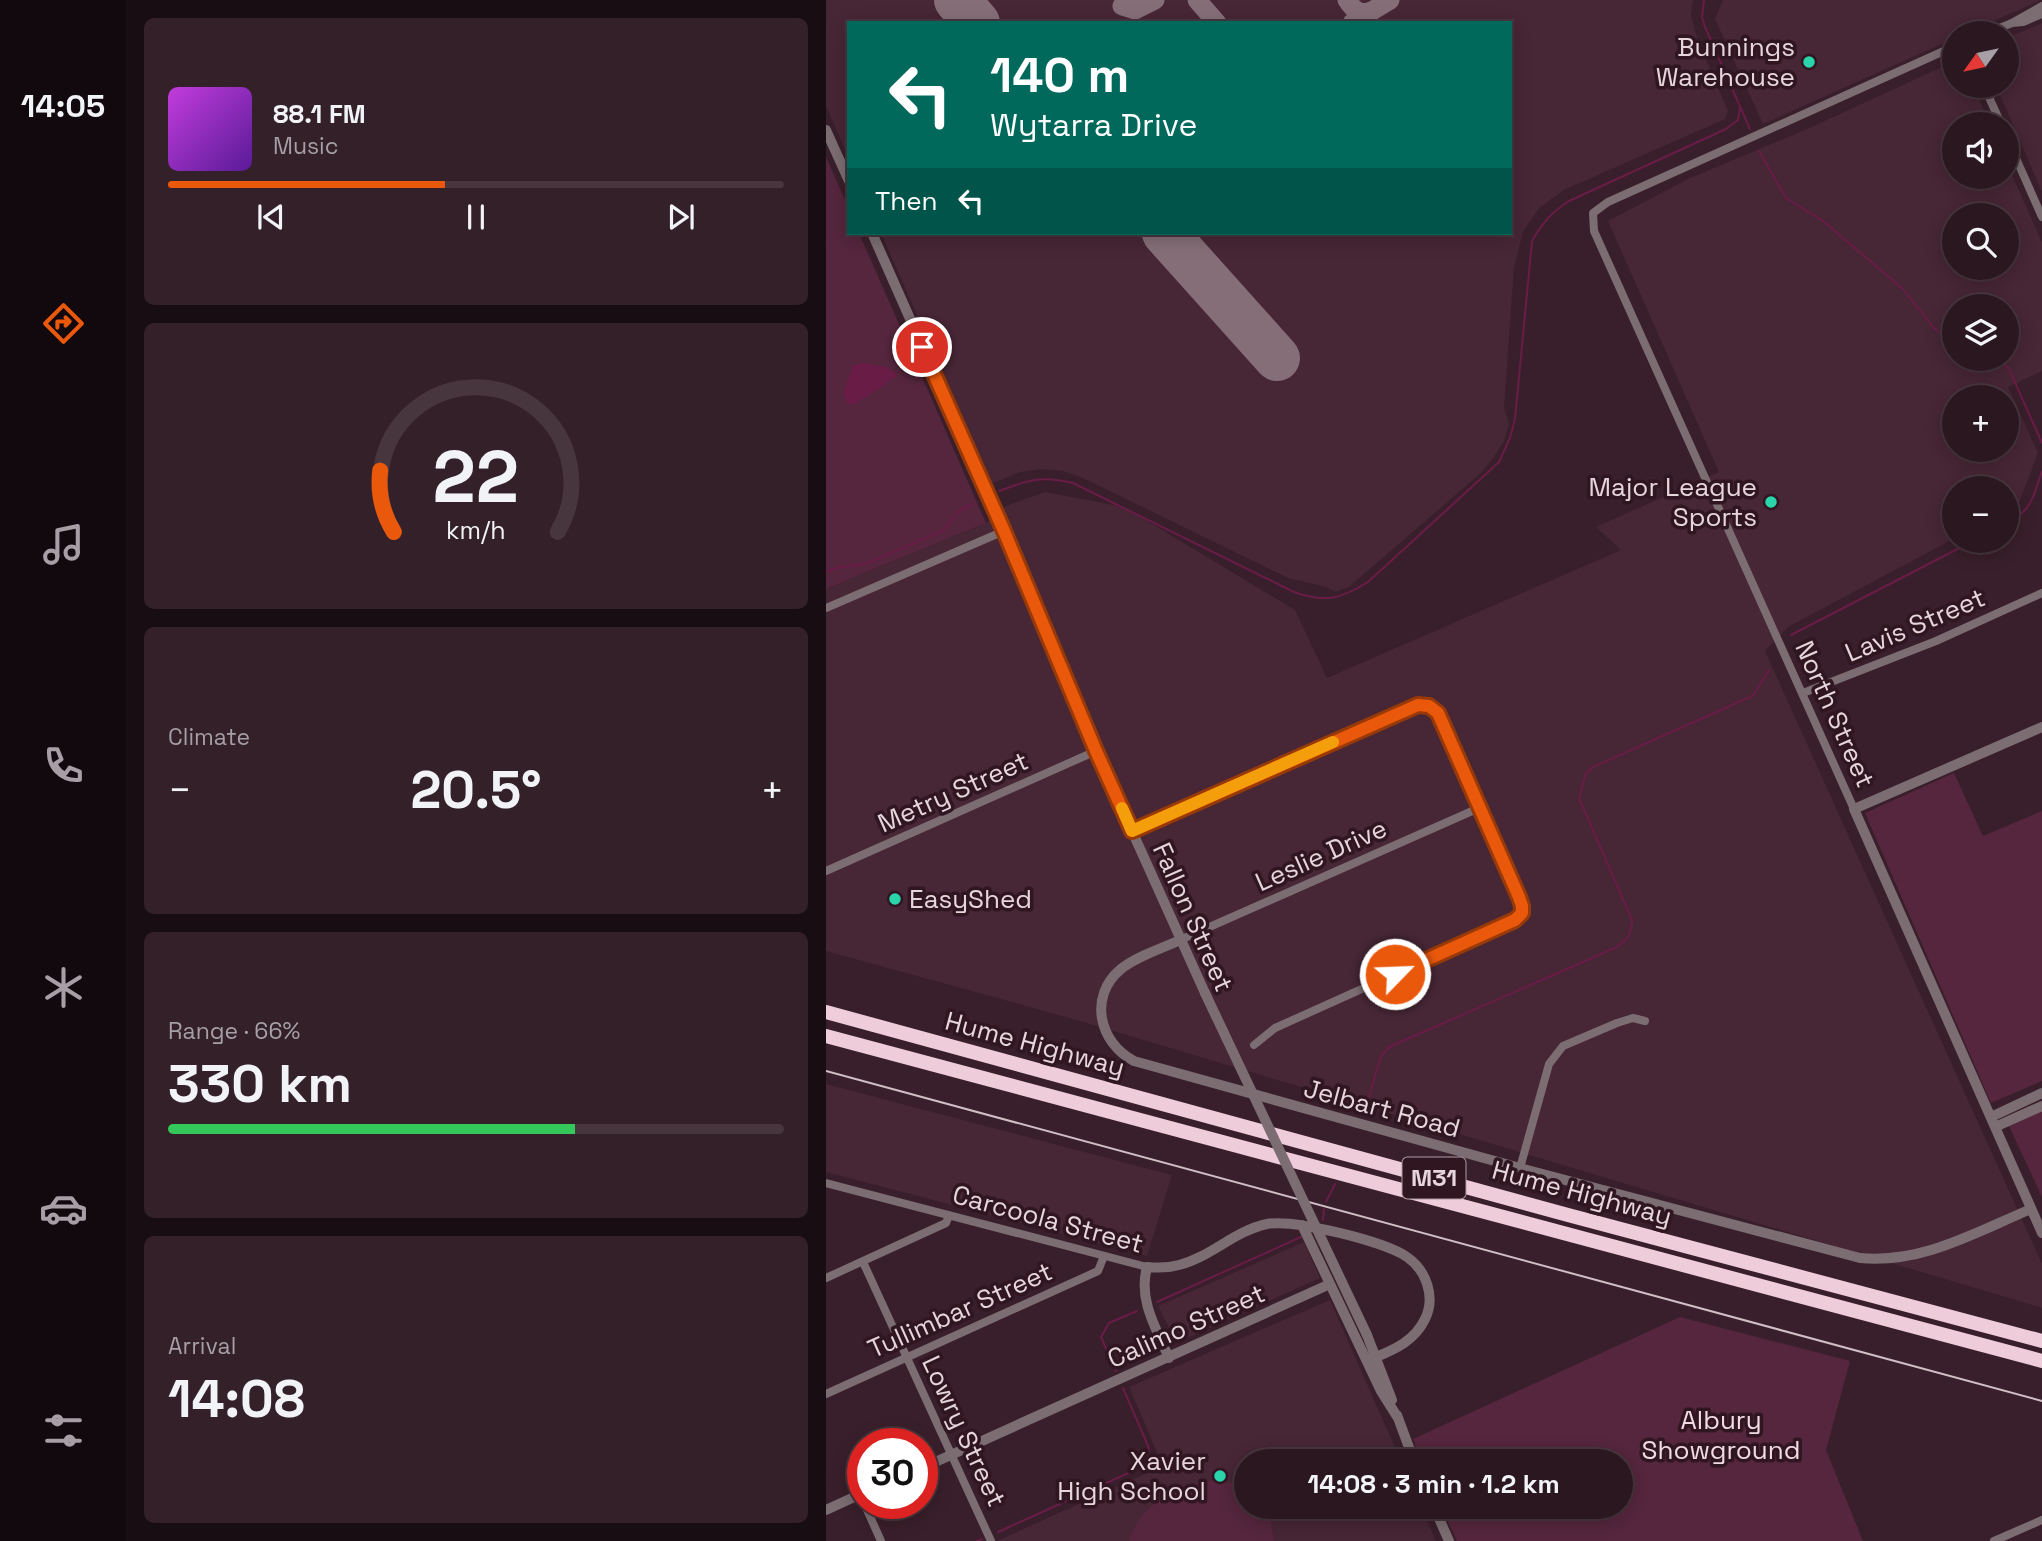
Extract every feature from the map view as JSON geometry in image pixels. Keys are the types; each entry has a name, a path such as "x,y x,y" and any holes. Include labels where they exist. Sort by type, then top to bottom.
{"highway":[{"name":"Hume Highway","path":"826,1012 1568,1215 2042,1341"},
{"name":"Hume Highway","path":"826,1036 2042,1361"}],"street":[{"path":"2016,21 2042,6"},
{"path":"2020,22 2042,14"},
{"name":"North Street","path":"1942,53 1608,202 1593,213 1594,231 1803,693 2042,1233"},
{"path":"826,130 847,177"},
{"path":"2019,165 2042,217"},
{"name":"Fallon Street","path":"873,235 1180,940 1367,1335 1410,1449"},
{"path":"826,608 1004,531"},
{"name":"Lavis Street","path":"1803,693 1936,641 2042,593"},
{"path":"1132,831 1418,705 1429,706 1438,713 1519,897 1522,913 1515,920 1275,1028 1254,1045"},
{"path":"1854,809 2042,727"},
{"name":"Metry Street","path":"826,871 1096,751"},
{"name":"Leslie Drive","path":"1180,940 1479,808"},
{"name":"Jelbart Road","path":"1180,940 1123,967 1108,984 1101,1006 1103,1025 1113,1045 1125,1057 1155,1068 1860,1258 1898,1258 1928,1253 2031,1209"},
{"path":"1520,1168 1549,1064 1563,1046 1633,1018 1645,1021"},
{"path":"1993,1122 2042,1094"},
{"path":"1993,1122 2042,1106"},
{"name":"Carcoola Street","path":"826,1183 1147,1267 1181,1265 1250,1229 1269,1224 1302,1225 1344,1235 1397,1252 1410,1259 1426,1280 1428,1314 1422,1325 1403,1345 1376,1357"},
{"path":"826,1279 946,1223 949,1215"},
{"path":"1302,1225 1381,1391 1398,1418"},
{"name":"Tullimbar Street","path":"826,1394 1098,1271 1104,1256"},
{"name":"Lowry Street","path":"863,1262 991,1541"},
{"path":"1147,1267 1144,1286 1147,1308 1169,1358"},
{"name":"Calimo Street","path":"938,1461 1330,1284"},
{"path":"1845,1308 1848,1289"},
{"path":"826,1510 847,1503"},
{"path":"872,1519 881,1541"},
{"path":"1439,1519 1449,1541"},
{"path":"1994,1541 2042,1520"}],"shaded area":[{"path":"826,0 1693,0 1691,15 1697,38 1728,111 1725,119 1564,190 1539,208 1523,232 1514,267 1504,407 1509,424 1504,441 1481,473 1349,587 1335,592 1326,587 1288,578 1083,478 1063,471 1041,469 1020,472 991,484 882,235 1512,235 1512,21 847,21 847,153 826,106"},
{"path":"1723,0 2039,0 1993,21 1942,21 1942,44 1763,124 1715,19"},
{"path":"2042,23 2042,192 2019,139 2019,112 2007,112 2001,98 2020,98 2020,32"},
{"path":"1942,67 1942,98 1978,98 1985,112 1942,112 1942,189 2018,189 2042,242 2042,371 2012,385 1942,385 1942,462 2019,462 2019,411 2038,453 2019,503 2019,476 1942,476 1942,545 1788,627 1765,651 2042,1264 2042,1308 1073,1019 826,951 826,589 986,523 1006,506 1045,492 1124,507 1295,610 1327,678 1621,550 1596,527 1719,472 1608,221 1690,178 1807,129"},
{"path":"863,363 886,367 896,374 895,378 850,405 846,401 845,387 852,366"},
{"path":"826,1084 1172,1175 1147,1256 826,1172"},
{"path":"1304,1242 1320,1278 1176,1343 1158,1306"},
{"path":"1330,1300 1396,1449 1234,1449 1234,1519 1426,1519 1436,1541 997,1541 1163,1466 1129,1387"}],"green space":[{"path":"826,157 847,204 847,235 860,235 986,523 826,589"},
{"path":"1954,773 1983,836 2042,811 2042,1081 1991,1103 1865,813"},
{"path":"2042,1109 2042,1197 2008,1124"},
{"name":"Albury Showground","path":"1680,1317 1850,1361 1826,1450 1863,1541 1457,1541 1447,1519 1633,1519 1633,1449 1417,1449 1413,1439"},
{"path":"1207,1481 1234,1484 1234,1519 1270,1519 1274,1541 1129,1541 1134,1528 1149,1508 1182,1489"}],"waterway":[{"path":"1704,0 1702,17 1705,27 1750,129"},
{"path":"999,491 1035,480 1052,479 1073,483 1294,592 1332,598 1358,588 1368,582 1499,462 1515,419 1532,241 1544,223 1569,201 1726,129 1738,120 1740,108"},
{"path":"1759,151 1786,198 1823,221 1903,289 1942,334"},
{"path":"2010,371 2042,443"},
{"path":"2019,516 2034,495 2042,471"},
{"path":"826,572 868,563 942,531 958,512 973,504"},
{"path":"1791,635 1950,553"},
{"path":"1364,1113 1381,1056 1389,1047 1615,948 1626,939 1632,920 1579,798 1586,773 1593,767 1750,697 1769,670"},
{"path":"1326,1202 1335,1184"},
{"path":"1323,1220 1324,1209"},
{"path":"1157,1302 1301,1237"},
{"path":"1116,1371 1101,1337 1109,1323 1137,1311"},
{"path":"998,1532 1146,1465 1149,1448 1123,1388"},
{"path":"977,1541 982,1539"}],"taxiway":[{"path":"958,0 975,21"},
{"path":"1122,6 1135,10 1155,0"},
{"path":"1197,0 1215,21"},
{"path":"1347,0 1357,11 1371,11"},
{"path":"1355,21 1390,0"},
{"path":"1167,235 1177,246"}],"runway":[{"path":"957,0 975,21"},
{"path":"1167,235 1277,358"}],"railway":[{"path":"826,1071 2042,1401"}],"slow traffic":[{"path":"1122,808 1132,831 1333,742"}],"place":[{"name":"Bunnings Warehouse","path":"1809,62"},
{"name":"Major League Sports","path":"1771,502"},
{"name":"EasyShed","path":"895,899"},
{"name":"Xavier High School","path":"1220,1476"}],"route":[{"path":"922,347 1132,831 1418,705 1429,706 1438,713 1519,897 1522,913 1515,920 1395,974"}]}
